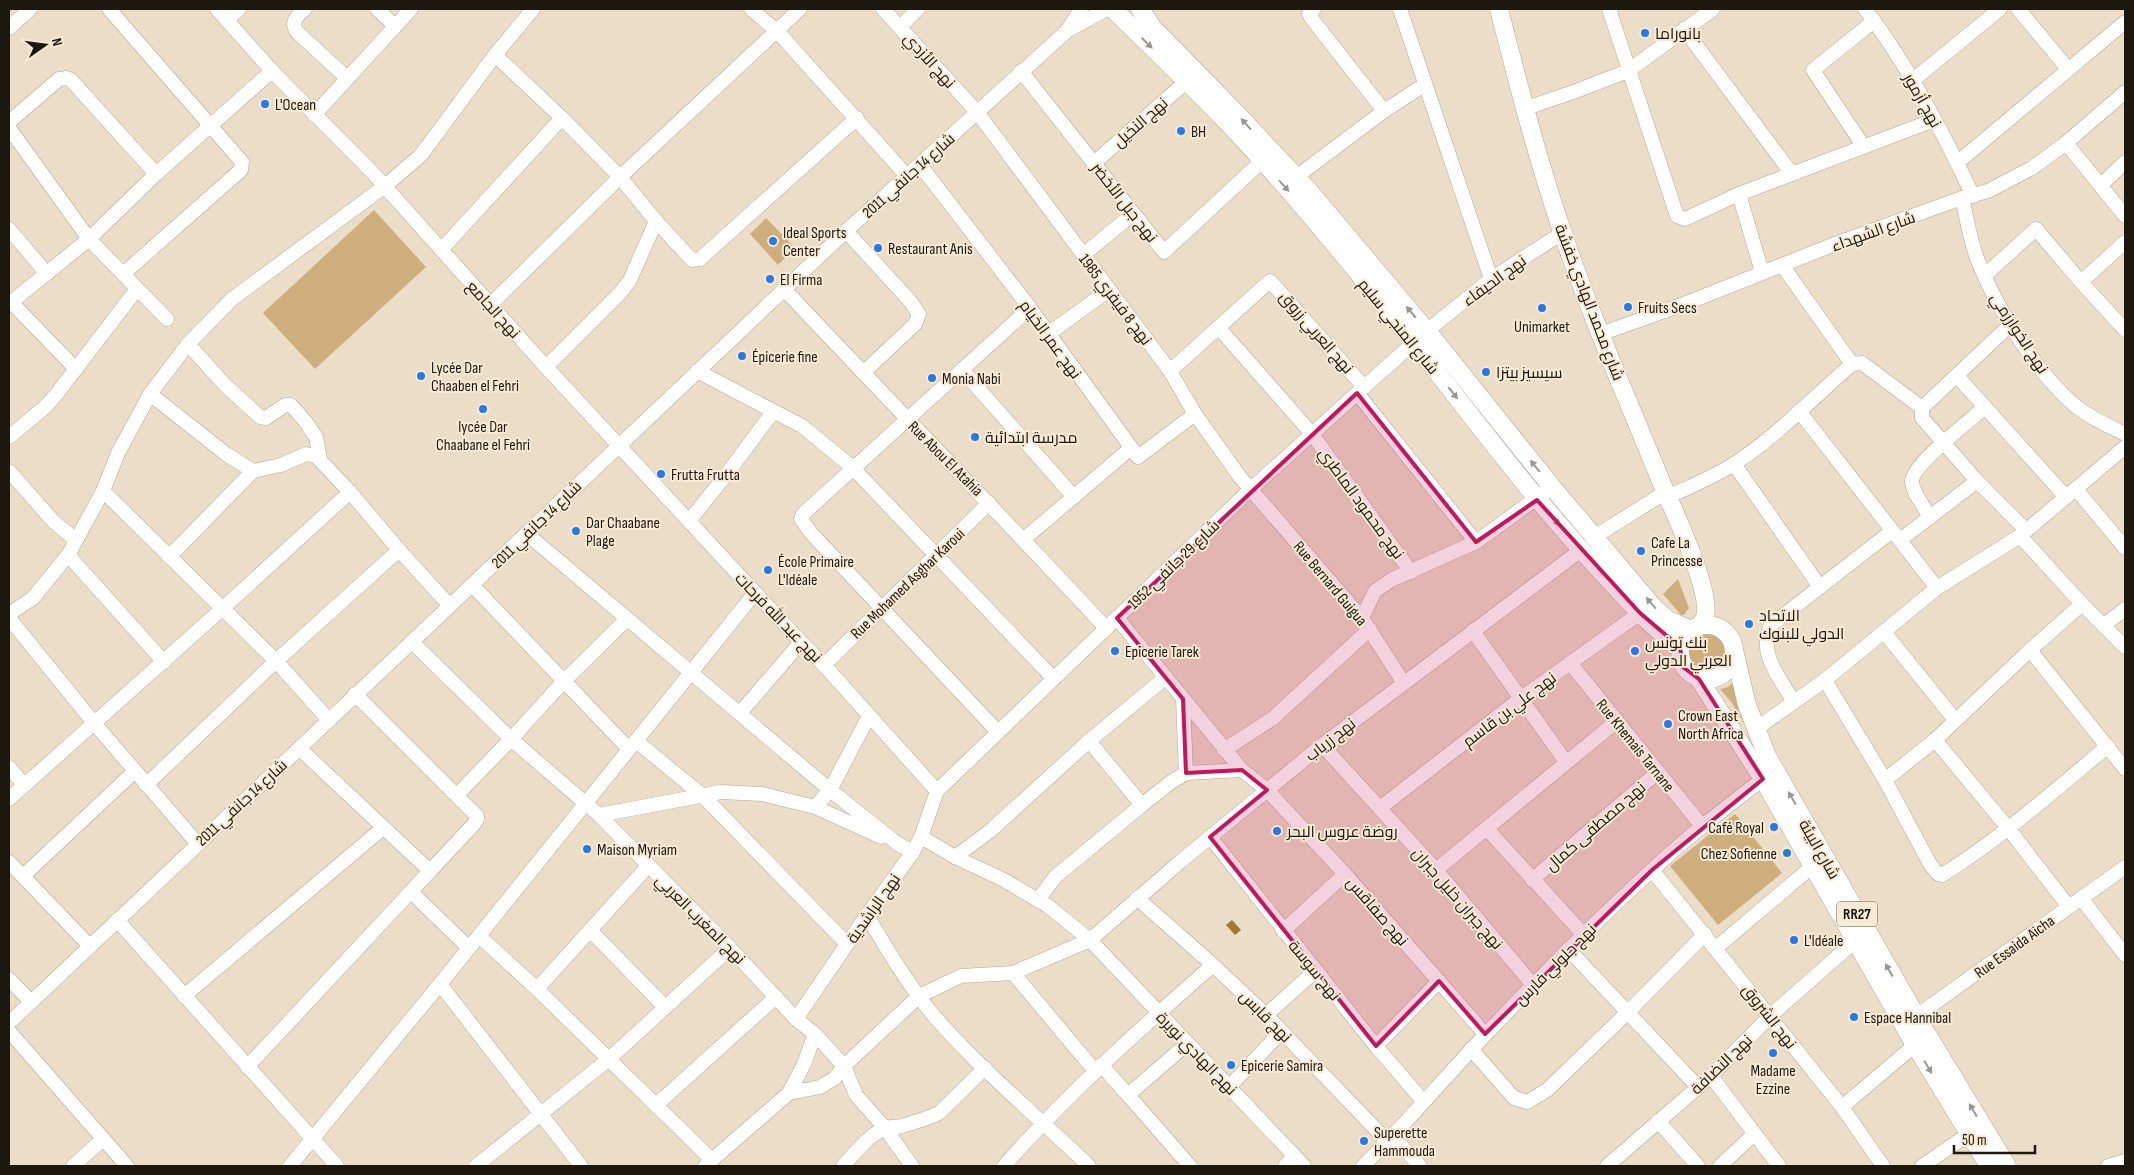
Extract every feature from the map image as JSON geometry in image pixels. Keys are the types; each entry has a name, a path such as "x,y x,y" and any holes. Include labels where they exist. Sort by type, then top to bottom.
{"main road":[{"name":"شارع المنجي سليم","path":"1113,9 1262,161 1414,342 1537,500 1640,613 1663,636 1680,647"},
{"name":"شارع المنجي سليم","path":"1140,9 1153,28 1296,177 1427,331 1552,487 1656,610 1668,620 1695,628"},
{"name":"شارع محمد الهادي خفشة","path":"1499,9 1524,109 1562,233 1600,334 1686,539 1703,588"},
{"path":"1680,647 1682,640 1704,620 1703,588"},
{"name":"شارع البيئة","path":"1703,588 1716,608 1732,643 1745,698 1767,756 1910,1021 1915,1045 1989,1166"},
{"path":"1695,628 1707,624 1716,626 1732,643 1733,660 1728,670 1710,680 1699,679"},
{"name":"RR27","path":"1680,647 1680,657 1684,667 1690,674 1699,679"},
{"name":"شارع البيئة","path":"1699,679 1763,779 1814,865 1855,941 2007,1166"}],"street":[{"path":"9,28 30,9"},
{"path":"109,9 242,162 241,170 123,274"},
{"name":"نهج الجامع","path":"217,9 272,71 385,186 546,367 619,444"},
{"path":"228,20 239,9"},
{"path":"305,9 295,18 294,22 297,32 347,78"},
{"path":"377,9 395,26"},
{"path":"314,115 411,9"},
{"path":"197,843 94,723 9,616 33,598 68,555 71,536 103,490 118,453 150,394 188,344 232,299 385,186 421,155 495,55 533,9"},
{"path":"751,9 777,31 907,176"},
{"path":"490,305 620,177 800,9"},
{"name":"نهج الأزدي","path":"883,9 977,112"},
{"path":"900,27 918,9"},
{"path":"1068,30 1081,9"},
{"path":"1068,30 1106,9"},
{"path":"1314,9 1309,14 1312,19 1384,111"},
{"path":"1400,9 1424,85 1491,279"},
{"path":"1609,9 1677,216 1685,219 1739,194 1934,120"},
{"path":"1524,109 1628,70 1713,9"},
{"name":"نهج أزمور","path":"1865,9 1912,81 1958,162 1968,197"},
{"path":"1912,81 1984,13 2000,9"},
{"path":"2018,9 2068,69"},
{"path":"1864,147 1813,70 1874,21"},
{"path":"1958,162 2125,22"},
{"name":"شارع 14 جانفي 2011","path":"9,1023 328,719 527,534 619,444 846,231 1068,30"},
{"path":"1684,30 1792,174"},
{"path":"495,55 562,118 620,177 656,221 692,260 700,259 857,118"},
{"path":"76,369 10,303 89,239 156,174 272,71"},
{"name":"نهج جبل الأخضر","path":"1021,71 1164,252 1262,161"},
{"path":"9,122 59,79 67,78 71,80 156,174"},
{"name":"نهج النخيل","path":"1094,163 1186,82"},
{"path":"1296,177 1384,111 1424,85"},
{"name":"شارع الشهداء","path":"1600,334 1679,306 1762,272 1988,191 2032,168 2066,143 2125,92"},
{"name":"نهج 8 فيفري 1985","path":"977,112 1170,371 1196,414 1251,490"},
{"path":"441,250 562,118"},
{"path":"9,128 89,239 167,319"},
{"path":"2066,143 2125,216"},
{"path":"2101,185 2125,162"},
{"name":"نهج عمر الخيام","path":"920,165 1030,308 1131,448"},
{"path":"1739,194 1762,272"},
{"name":"نهج الخوارزمي","path":"1968,197 1970,236 1985,275 2011,324 2038,367 2072,404 2092,418 2125,434"},
{"path":"1083,255 1134,214"},
{"path":"546,367 626,286 656,221"},
{"path":"1985,275 2036,229 2125,330"},
{"path":"9,230 47,274"},
{"path":"846,231 910,301 919,314 915,324 863,373"},
{"name":"نهج الحيفاء","path":"1414,342 1491,279 1562,233"},
{"path":"2081,282 2125,242"},
{"path":"1782,265 1852,364"},
{"name":"نهج العربي زروق","path":"1218,326 1268,281 1272,281 1361,390 1476,542"},
{"path":"9,437 45,407 137,289"},
{"name":"Rue Abou El Atahia","path":"784,290 906,419 989,502 1106,628"},
{"path":"1048,334 1109,290"},
{"path":"998,732 881,609 801,519 803,514 852,467 1030,308"},
{"path":"2011,324 1922,408 1922,418 2023,533 2082,604 2125,647"},
{"path":"1170,371 1218,326"},
{"name":"نهج محمود الماطري","path":"1218,326 1312,434 1411,572"},
{"name":"شارع 29 جانفي 1952","path":"937,791 1251,490 1414,342"},
{"path":"188,344 225,385 260,417 266,418 285,405 291,405 316,437 320,459"},
{"path":"1594,537 1667,495 1734,464 1778,432 1852,364 1862,363 1922,408"},
{"path":"962,370 1074,497"},
{"path":"697,372 813,434 852,467 1053,678"},
{"path":"1957,376 1985,407 2125,548"},
{"path":"150,394 226,454 253,471"},
{"path":"1930,517 1914,490 1912,480 1914,473 1930,454 1985,407"},
{"path":"1799,411 1937,588"},
{"path":"689,521 773,412"},
{"path":"1024,540 1131,448 1138,457 1196,414"},
{"name":"نهج عبد الله فرحات","path":"619,444 824,665 937,791"},
{"path":"1756,729 1825,680 1937,588 2023,533 2125,447"},
{"path":"168,557 253,471 281,465 306,454 312,454 320,459 350,492 450,606"},
{"path":"1734,464 1820,587"},
{"path":"9,471 54,522 71,536"},
{"path":"1794,702 1767,656 1766,634 1771,624 1820,587 1896,536 1930,517 1977,481"},
{"path":"1224,750 1272,719 1366,624 1375,591 1391,580 1476,542 1537,500 1552,487"},
{"path":"103,490 168,557 276,661 328,719"},
{"name":"Rue Bernard Guigua","path":"1251,490 1366,624 1403,682"},
{"path":"9,799 222,610 350,492"},
{"name":"Rue Mohamed Asghar Karoui","path":"824,665 989,502"},
{"path":"527,534 830,790 898,844"},
{"path":"146,785 276,661 399,550"},
{"name":"نهج زرياب","path":"789,1093 820,1087 834,1078 844,1066 919,996 961,976 1013,973 1090,940 1137,898 1322,745 1403,682 1581,550"},
{"path":"68,555 164,662"},
{"path":"472,585 564,681 632,745 702,795 847,944"},
{"path":"290,1166 440,984 756,593"},
{"path":"1885,780 1935,740 2030,650 2082,604"},
{"path":"2104,626 2125,609"},
{"name":"نهج علي بن قاسم","path":"1380,808 1520,698 1640,613"},
{"name":"نهج صفاقس","path":"1117,618 1224,750 1242,770 1267,790 1345,874 1486,1034"},
{"path":"456,795 512,739 564,681 627,619"},
{"path":"1473,631 1566,762"},
{"path":"1884,632 1955,720"},
{"name":"نهج المغرب العربي","path":"412,642 512,739 599,815 730,948 796,1020 815,1034 844,1066 856,1094 912,1166"},
{"path":"740,713 801,642"},
{"path":"2030,650 2125,769"},
{"name":"Rue Khemais Tarnane","path":"1570,663 1702,826"},
{"path":"955,857 990,830 1089,741 1166,677"},
{"path":"1825,680 1885,780 1930,864 1938,874 1942,875 2008,828 2108,746"},
{"path":"247,1067 477,819 456,795 355,694"},
{"path":"1183,699 1186,773"},
{"path":"815,807 830,790 869,716"},
{"path":"1436,870 1617,721"},
{"path":"1935,740 2008,828 2069,907"},
{"path":"1089,741 1142,804"},
{"name":"نهج جبران خليل جبران","path":"1322,745 1436,870 1533,985"},
{"path":"299,748 430,871"},
{"path":"9,767 24,785"},
{"path":"1038,900 1055,877 1171,782 1186,773 1242,770"},
{"path":"23,876 135,771"},
{"name":"نهج مصطفى كمال","path":"1532,880 1658,772"},
{"name":"نهج جلولي فارس","path":"1363,1166 1390,1139 1471,1049 1568,949 1702,826 1763,779"},
{"name":"نهج الراشدية","path":"796,1020 867,915 913,852 921,837 937,791"},
{"path":"599,815 721,792 762,794 815,807 913,852"},
{"path":"184,996 383,828"},
{"path":"1487,829 1584,935"},
{"name":"نهج الهادي نويرة","path":"921,837 1038,900 1090,940 1229,1087 1294,1163"},
{"name":"نهج سوسة","path":"1210,837 1315,971 1423,1101"},
{"path":"9,862 89,946"},
{"path":"1716,948 1814,865"},
{"path":"537,989 648,866"},
{"name":"Rue Essaida Aicha","path":"1910,1021 2125,867"},
{"name":"نهج الشروق","path":"1652,870 1842,1107 1883,1166"},
{"path":"1284,931 1345,874"},
{"path":"411,892 469,948"},
{"name":"نهج قابس","path":"1137,898 1266,1015 1390,1139 1420,1166"},
{"path":"2081,898 2125,954"},
{"path":"867,915 895,962 934,1016 985,1068 1089,1166"},
{"path":"117,920 337,1166"},
{"path":"590,930 665,1007"},
{"path":"1471,1049 1514,1098 1527,1102 1546,1090 1628,1012 1705,934"},
{"path":"479,936 537,989 656,1105 709,1163 789,1093 804,1064 815,1034"},
{"name":"نهج النضافة","path":"1607,1166 1711,1076 1770,1016 1855,941"},
{"path":"476,1166 609,1059 730,948"},
{"path":"1568,949 1698,1087"},
{"path":"1004,1166 1043,1122 1098,1068 1213,965"},
{"path":"1266,1015 1315,971"},
{"path":"1013,973 1098,1068 1128,1095 1190,1166"},
{"path":"9,980 31,1002"},
{"path":"1376,1046 1439,980"},
{"path":"440,984 581,1166"},
{"path":"656,1105 776,997"},
{"path":"9,1031 127,1166"},
{"path":"1229,1087 1281,1032"},
{"path":"1128,1095 1188,1043"},
{"path":"1842,1107 1915,1045"},
{"path":"843,1166 871,1136 884,1128 901,1126 939,1114 985,1068"},
{"path":"1711,1076 1779,1166"},
{"path":"1658,1121 1698,1166"},
{"path":"1720,1166 1754,1134"},
{"path":"1922,1166 1969,1134"},
{"path":"73,1166 103,1139"},
{"path":"2108,1166 2125,1162"}],"highlighted area":[{"path":"1357,393 1476,542 1537,500 1640,613 1680,647 1683,667 1699,679 1737,735 1763,779 1652,870 1485,1034 1439,981 1376,1046 1210,837 1267,790 1242,770 1186,773 1183,699 1117,618"}],"shaded area":[{"path":"374,210 426,267 315,369 263,313"},
{"name":"Ideal Sports Center","path":"766,218 795,248 778,265 750,234"},
{"path":"1678,579 1689,608 1684,615 1681,615 1663,594"},
{"path":"1709,631 1716,634 1722,640 1725,651 1724,659 1716,668 1709,671 1701,671 1694,668 1686,659 1685,647 1688,640 1697,632"},
{"path":"1734,681 1758,746 1732,703 1720,689 1728,687"},
{"path":"1735,814 1782,873 1718,925 1670,866"},
{"path":"1232,920 1241,930 1235,935 1226,925"}],"place":[{"name":"بانوراما","path":"1645,33"},
{"name":"L'Ocean","path":"265,104"},
{"name":"BH","path":"1181,131"},
{"name":"Ideal Sports Center","path":"773,241"},
{"name":"Restaurant Anis","path":"878,248"},
{"name":"El Firma","path":"770,279"},
{"name":"Fruits Secs","path":"1628,307"},
{"name":"Unimarket","path":"1542,308"},
{"name":"Épicerie fine","path":"742,356"},
{"name":"سيسيز بيتزا","path":"1486,372"},
{"name":"Lycée Dar Chaaben el Fehri","path":"421,376"},
{"name":"Monia Nabi","path":"932,378"},
{"name":"lycée Dar Chaabane el Fehri","path":"483,409"},
{"name":"مدرسة ابتدائية","path":"975,437"},
{"name":"Frutta Frutta","path":"661,474"},
{"name":"Dar Chaabane Plage","path":"576,531"},
{"name":"Cafe La Princesse","path":"1641,551"},
{"name":"École Primaire L'Idéale","path":"768,570"},
{"name":"الاتحاد الدولي للبنوك","path":"1749,624"},
{"name":"Epicerie Tarek","path":"1115,651"},
{"name":"بنك تونس العربي الدولي","path":"1635,651"},
{"name":"Crown East North Africa","path":"1668,724"},
{"name":"Café Royal","path":"1774,827"},
{"name":"روضة عروس البحر","path":"1277,831"},
{"name":"Maison Myriam","path":"587,849"},
{"name":"Chez Sofienne","path":"1787,853"},
{"name":"L'Idéale","path":"1794,940"},
{"name":"Espace Hannibal","path":"1854,1017"},
{"name":"Madame Ezzine","path":"1773,1053"},
{"name":"Epicerie Samira","path":"1231,1065"},
{"name":"Superette Hammouda","path":"1364,1141"}]}
